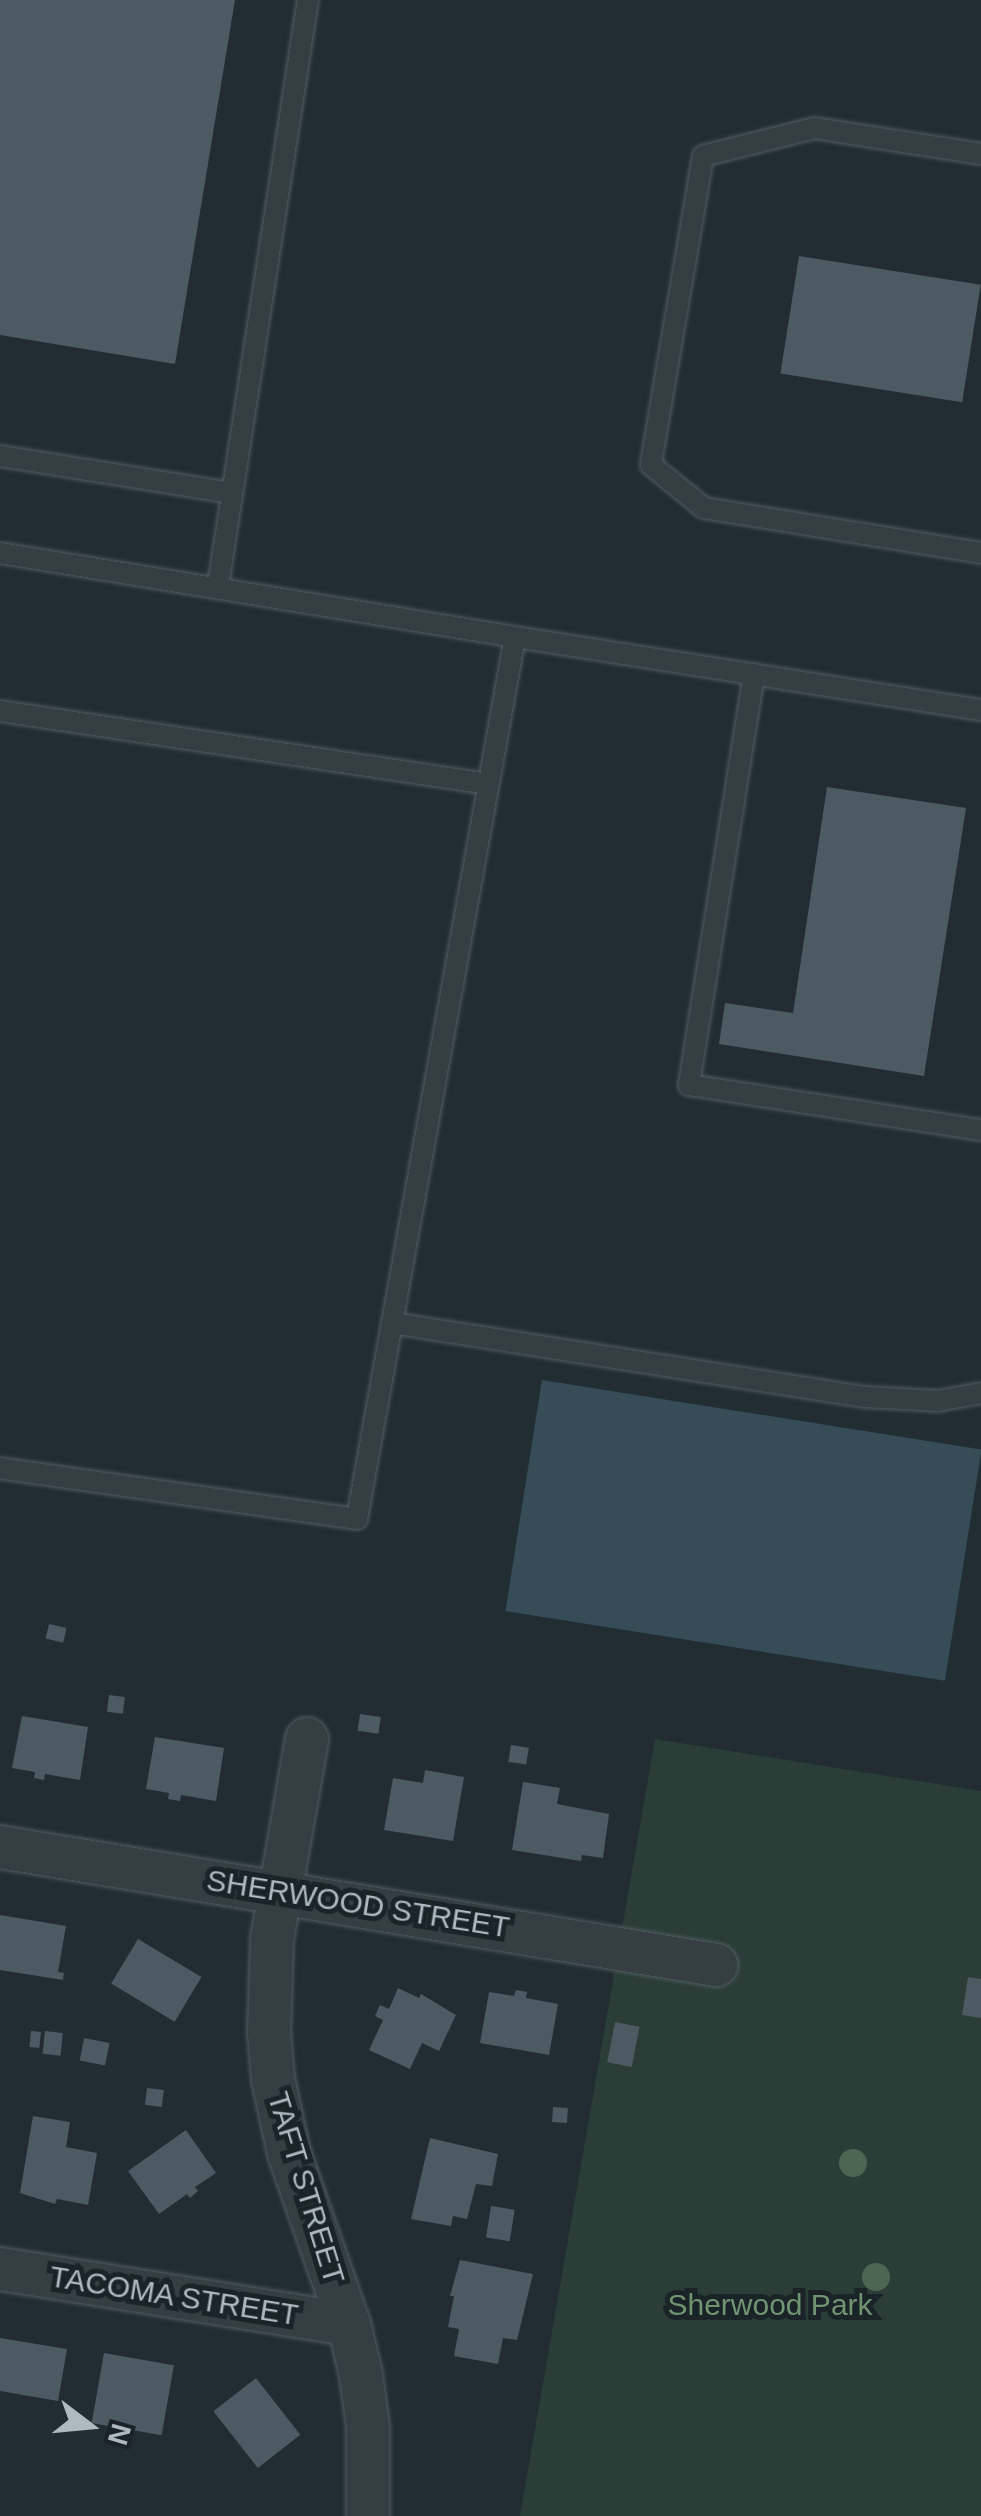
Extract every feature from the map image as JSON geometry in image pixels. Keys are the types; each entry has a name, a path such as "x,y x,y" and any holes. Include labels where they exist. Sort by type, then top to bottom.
{"street":[{"name":"TAFT STREET","path":"307,1739 268,1986 273,2079 289,2153 348,2324 368,2427 368,2516"},
{"name":"SHERWOOD STREET","path":"0,1846 716,1965"},
{"name":"TACOMA STREET","path":"0,2268 348,2324"}],"lane":[{"path":"218,586 308,0"},
{"path":"981,154 815,128 703,156 651,465 704,508 981,553"},
{"path":"0,456 232,493"},
{"path":"0,553 981,710"},
{"path":"0,1468 357,1519 515,636"},
{"path":"754,674 688,1084 981,1130"},
{"path":"0,711 488,784"},
{"path":"392,1323 865,1397 938,1401 981,1392"}],"green space":[{"name":"Sherwood Park","path":"655,1739 981,1791 981,2516 520,2516"}],"water":[{"path":"542,1380 981,1450 945,1681 505,1611"}],"building":[{"path":"0,0 235,0 175,364 0,335"},
{"path":"799,256 981,285 962,402 780,374"},
{"path":"827,787 966,808 924,1076 719,1044 725,1003 793,1013"},
{"path":"49,1624 67,1628 63,1643 46,1639"},
{"path":"109,1695 125,1697 123,1714 107,1712"},
{"path":"360,1714 381,1717 378,1734 358,1731"},
{"path":"22,1716 88,1727 80,1780 45,1774 44,1780 34,1778 35,1772 12,1768"},
{"path":"155,1737 224,1748 216,1801 181,1795 180,1801 168,1799 169,1793 146,1789"},
{"path":"511,1745 529,1748 526,1765 508,1762"},
{"path":"425,1770 464,1777 453,1841 384,1830 393,1778 423,1783"},
{"path":"523,1782 560,1788 557,1804 609,1814 603,1858 582,1855 581,1861 512,1850"},
{"path":"0,1915 66,1926 58,1972 64,1973 63,1980 0,1970"},
{"path":"138,1939 201,1977 175,2022 111,1984"},
{"path":"968,1977 981,1979 981,2018 962,2015"},
{"path":"398,1988 419,1998 421,1994 456,2015 439,2051 422,2043 410,2069 369,2050 383,2020 375,2016 380,2005 389,2009"},
{"path":"516,1990 527,1992 526,1998 558,2004 549,2055 480,2043 489,1992 514,1996"},
{"path":"615,2022 640,2027 632,2067 607,2062"},
{"path":"31,2031 41,2032 39,2048 29,2047"},
{"path":"45,2031 63,2033 60,2056 43,2054"},
{"path":"84,2038 110,2043 105,2066 80,2061"},
{"path":"147,2088 164,2090 162,2107 145,2105"},
{"path":"553,2107 568,2108 567,2123 552,2122"},
{"path":"33,2116 70,2122 66,2147 97,2153 88,2205 57,2199 55,2204 20,2193"},
{"path":"186,2130 216,2173 195,2187 198,2191 190,2198 187,2194 159,2214 128,2171"},
{"path":"430,2138 498,2154 492,2186 476,2184 467,2219 453,2216 451,2226 411,2219"},
{"path":"491,2206 515,2210 510,2241 486,2238"},
{"path":"460,2260 533,2274 517,2340 503,2338 498,2364 454,2356 459,2329 448,2327 454,2296 450,2296"},
{"path":"0,2338 67,2349 58,2401 0,2391"},
{"path":"104,2353 174,2365 162,2435 92,2423"},
{"path":"256,2378 300,2435 258,2468 213,2411"}]}
